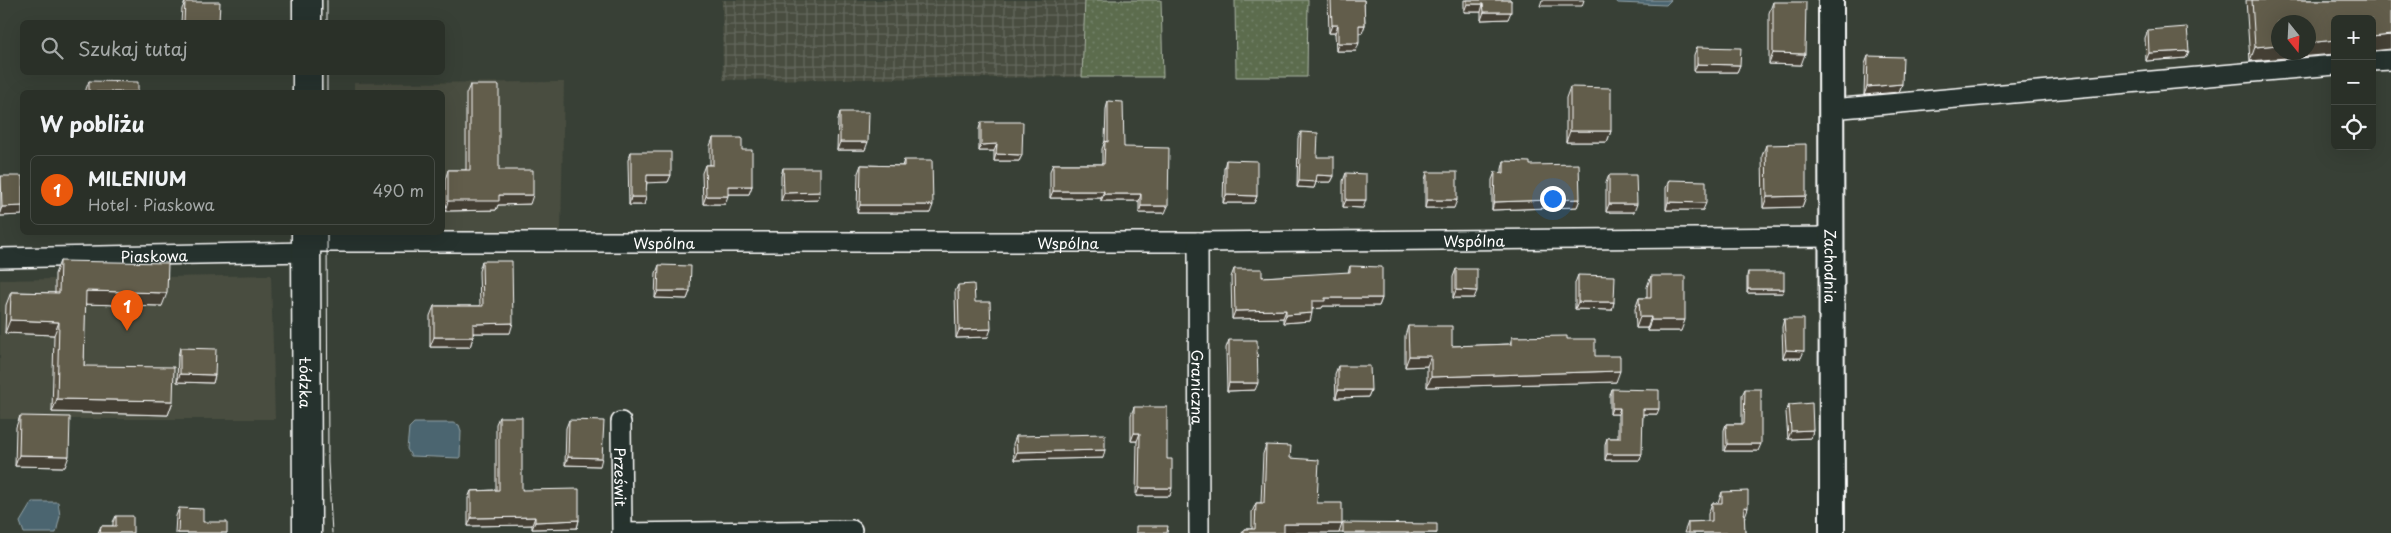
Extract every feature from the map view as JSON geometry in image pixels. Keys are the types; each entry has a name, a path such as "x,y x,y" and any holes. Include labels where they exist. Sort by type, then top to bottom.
{"main road":[{"path":"307,0 307,20"},
{"path":"306,90 307,75"},
{"name":"Łódzka","path":"306,242 307,533"}],"street":[{"name":"Zachodnia","path":"1831,0 1832,533"},
{"path":"2376,62 2391,60"},
{"path":"1831,109 2331,65"},
{"name":"Wspólna","path":"306,242 1198,242 1832,237"},
{"name":"Piaskowa","path":"0,258 306,242"},
{"name":"Graniczna","path":"1198,242 1198,533"},
{"name":"Prześwit","path":"620,422 622,533"},
{"path":"622,533 852,530"}],"shaded area":[{"path":"722,0 1085,0 1082,77 723,80"},
{"path":"564,82 561,234 354,236 445,235 445,90 354,90 354,83"},
{"path":"271,275 275,419 0,419 0,280"}],"green space":[{"path":"1085,0 1161,0 1163,77 1082,77"},
{"path":"1235,0 1308,0 1307,77 1236,77"}],"water":[{"path":"1615,0 1671,0 1666,5 1618,3"},
{"path":"414,423 453,423 459,425 461,431 460,458 411,456 407,449 409,428"},
{"path":"32,502 58,502 60,516 56,533 24,533 20,522"}],"building":[{"path":"1331,0 1364,0 1365,25 1359,25 1359,43 1338,43 1338,25 1332,25"},
{"path":"1467,0 1511,0 1511,12 1484,12 1483,4 1467,4"},
{"path":"2252,0 2391,0 2391,35 2376,37 2376,15 2331,15 2331,40 2316,42 2316,15 2271,15 2271,46 2255,47"},
{"path":"185,2 220,2 219,20 184,20"},
{"path":"1773,2 1806,2 1805,54 1773,53"},
{"path":"2187,27 2189,51 2149,53 2148,30"},
{"path":"1697,47 1741,48 1740,65 1697,64"},
{"path":"1868,56 1903,57 1902,84 1867,87"},
{"path":"89,81 138,82 138,90 89,90"},
{"path":"470,85 499,85 499,170 533,170 533,195 499,195 499,201 448,201 448,170 470,170"},
{"path":"1570,87 1611,88 1611,131 1570,131"},
{"path":"1108,101 1123,102 1124,147 1169,148 1168,206 1141,206 1141,194 1104,194 1104,191 1053,191 1053,164 1104,164 1105,141 1108,142"},
{"path":"840,112 869,112 868,142 840,142"},
{"path":"981,122 1023,122 1022,155 996,154 997,144 981,145"},
{"path":"1301,132 1318,133 1317,157 1334,157 1334,176 1317,175 1316,182 1299,181"},
{"path":"713,138 742,138 742,150 752,150 752,186 728,186 728,196 706,196 705,165 713,165"},
{"path":"1806,144 1806,196 1767,197 1766,145"},
{"path":"631,152 671,152 671,175 647,175 646,197 631,197"},
{"path":"904,160 932,160 933,205 860,205 861,165 904,166"},
{"path":"1226,160 1257,161 1257,196 1226,195"},
{"path":"1504,161 1530,162 1530,165 1579,164 1580,199 1494,202 1495,172 1504,173"},
{"path":"783,168 820,168 820,192 784,193"},
{"path":"1427,172 1457,172 1457,200 1427,200"},
{"path":"1346,173 1366,174 1366,200 1346,200"},
{"path":"1609,175 1636,175 1637,204 1609,204"},
{"path":"1,176 20,176 20,206 2,207"},
{"path":"1669,180 1706,181 1706,203 1668,202"},
{"path":"60,261 168,263 167,293 86,291 84,366 174,367 173,401 57,399 59,322 10,320 11,292 59,293"},
{"path":"482,261 512,261 513,323 473,324 473,337 434,337 434,306 483,306"},
{"path":"659,265 691,266 690,291 658,291"},
{"path":"1350,266 1382,267 1382,298 1325,298 1325,301 1312,301 1312,313 1286,315 1286,310 1235,311 1234,269 1262,269 1262,277 1350,272"},
{"path":"1456,269 1477,269 1477,291 1456,290"},
{"path":"1748,272 1784,272 1784,289 1748,289"},
{"path":"1578,275 1615,276 1614,302 1578,302"},
{"path":"1651,276 1685,276 1685,320 1651,320 1651,317 1640,317 1639,298 1651,298"},
{"path":"974,284 975,302 990,302 991,329 959,330 958,285"},
{"path":"1784,319 1804,319 1804,351 1786,350"},
{"path":"1408,326 1452,326 1452,346 1512,344 1512,337 1567,336 1567,339 1595,339 1595,356 1620,356 1620,371 1431,377 1431,356 1409,356"},
{"path":"1229,340 1257,340 1258,383 1229,383"},
{"path":"180,348 216,349 215,375 180,374"},
{"path":"1338,366 1370,366 1371,390 1338,390"},
{"path":"1612,389 1659,390 1659,409 1643,409 1642,454 1607,454 1607,438 1620,438 1620,408 1612,408"},
{"path":"1745,389 1761,389 1761,444 1727,444 1726,424 1744,424"},
{"path":"1812,403 1813,430 1791,431 1789,405"},
{"path":"1134,407 1167,407 1167,459 1172,459 1172,488 1139,488 1140,433 1134,433"},
{"path":"20,416 70,417 69,456 19,455"},
{"path":"499,417 522,417 522,490 579,489 579,520 535,522 535,517 471,518 471,491 499,490"},
{"path":"569,420 604,421 602,458 568,457"},
{"path":"1105,434 1105,450 1017,452 1016,436"},
{"path":"1266,445 1291,446 1290,458 1319,460 1317,503 1342,503 1342,524 1284,524 1284,533 1244,533 1244,529 1255,529 1256,503 1264,503"},
{"path":"1748,491 1748,508 1744,507 1745,533 1688,533 1688,522 1712,521 1712,503 1722,503 1722,492"},
{"path":"179,508 203,509 203,522 227,522 227,533 178,533"},
{"path":"116,516 133,516 133,533 100,533 101,526 116,526"},
{"path":"1343,523 1437,524 1437,533 1343,533"},
{"path":"1136,526 1168,526 1167,533 1136,533"}],"tram line":[{"path":"327,0 327,20"},
{"path":"327,75 327,90"},
{"path":"327,235 328,463 332,533"}],"place":[{"name":"MILENIUM","path":"127,331"}]}
